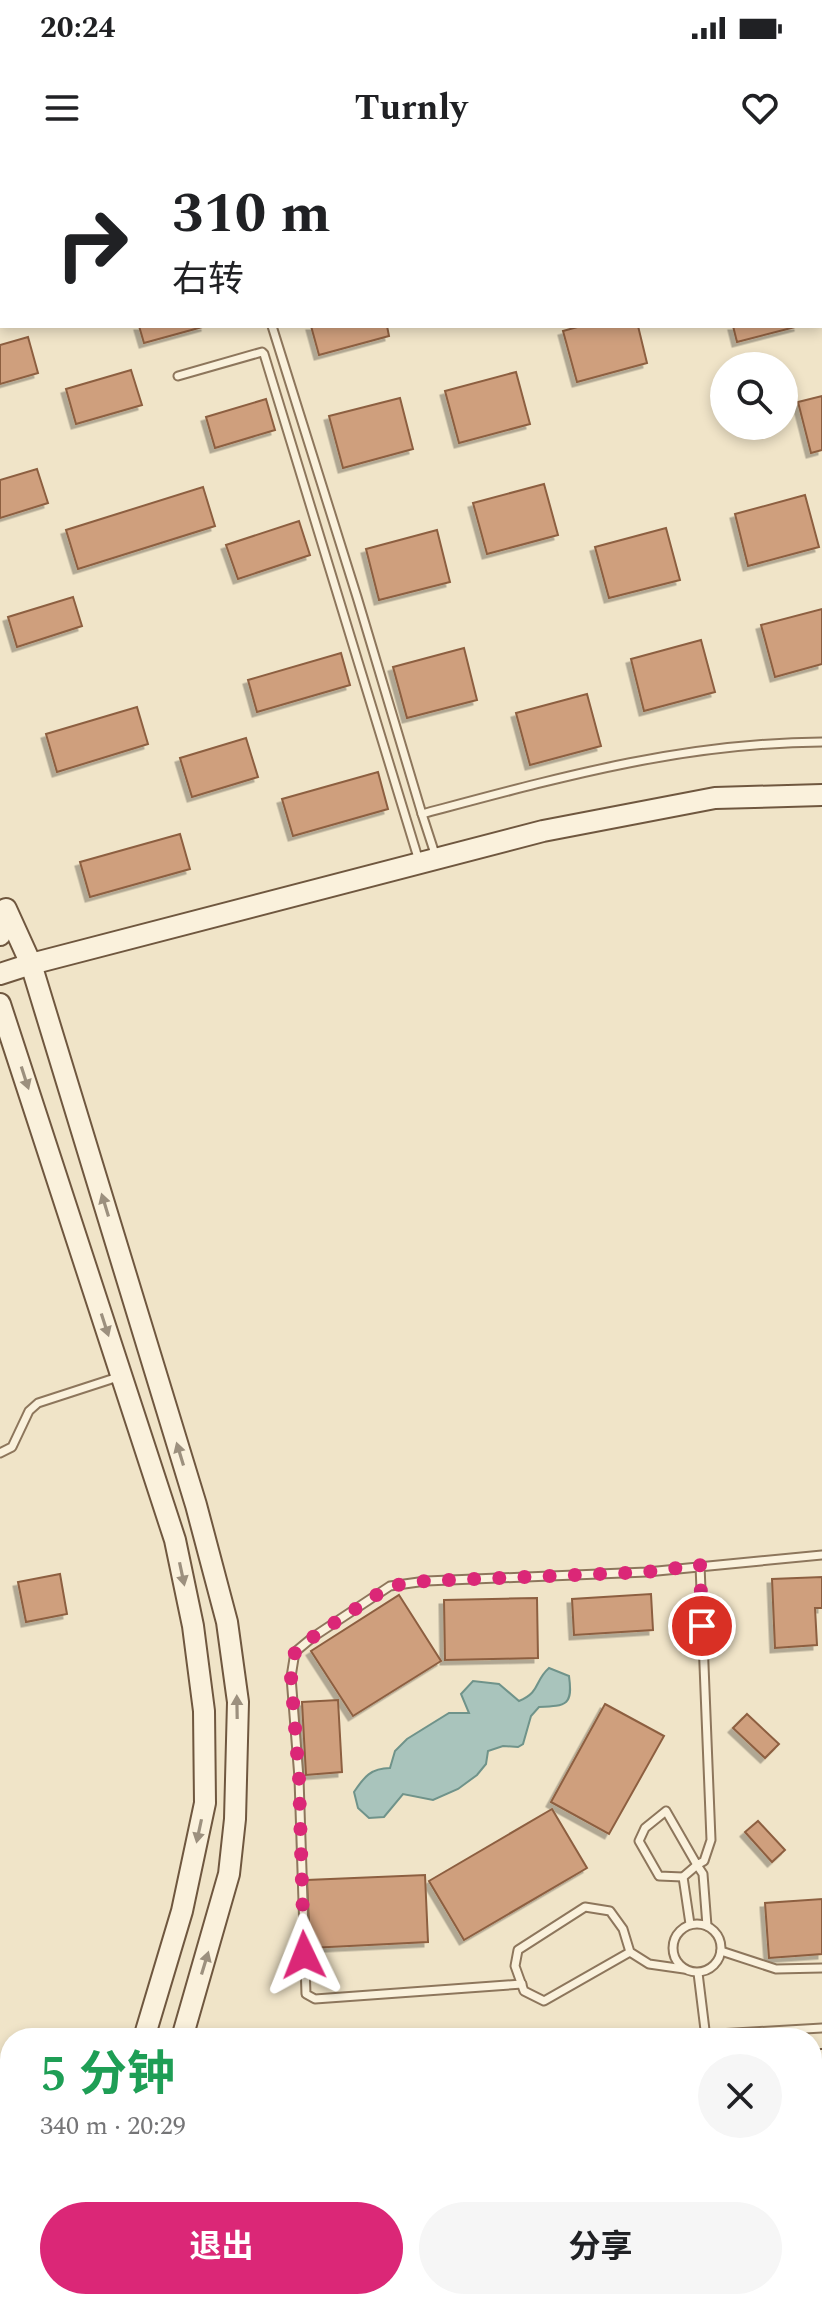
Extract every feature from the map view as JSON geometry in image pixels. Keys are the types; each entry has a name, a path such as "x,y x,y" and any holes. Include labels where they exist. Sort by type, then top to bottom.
{"main road":[{"path":"0,974 543,831 715,798 822,795"},
{"path":"3,899 31,964 196,1505 227,1622 238,1702 235,1819 229,1874 185,2028"},
{"path":"0,935 3,899"},
{"path":"0,1004 175,1540 193,1626 204,1711 205,1803 182,1911 147,2028"}],"lane":[{"path":"273,328 422,814 428,861"},
{"path":"178,376 262,352 264,354 428,861"},
{"path":"422,814 580,772 704,748 763,742 822,742"},
{"path":"0,1453 12,1447 29,1411 38,1403 122,1376"},
{"path":"522,1984 315,1999 306,1994 299,1778 291,1677 295,1652 390,1586 426,1581 647,1572 822,1555"},
{"path":"700,1565 711,1840 704,1861 697,1865 683,1877 659,1876 639,1841 645,1828 666,1811 697,1865 703,1874 707,1926"},
{"path":"683,1877 690,1924"},
{"path":"630,1952 544,2001 524,1991 515,1966 518,1950 585,1907 610,1911 623,1929 630,1952 649,1964 698,1973 711,1969 720,1958 722,1944 715,1931 707,1926 690,1924 678,1932 672,1945 675,1959 684,1969"},
{"path":"721,1951 776,1969 822,1968"},
{"path":"698,1973 705,2028"}],"water":[{"path":"549,1668 569,1676 569,1698 556,1706 539,1707 531,1716 523,1744 488,1751 486,1764 477,1775 458,1789 433,1800 403,1794 384,1817 369,1818 358,1808 354,1792 373,1772 390,1768 395,1751 407,1739 449,1713 469,1713 461,1694 473,1681 499,1684 519,1701 531,1694"}],"building":[{"path":"140,328 199,328 144,343"},
{"path":"312,328 387,328 389,336 319,355"},
{"path":"574,328 638,328 647,363 577,382 563,331"},
{"path":"734,328 791,328 737,342"},
{"path":"28,337 38,373 0,384 0,345"},
{"path":"131,370 142,405 76,424 66,389"},
{"path":"516,372 530,424 459,443 445,391"},
{"path":"822,396 822,450 811,453 798,402"},
{"path":"400,398 413,449 343,468 329,416"},
{"path":"266,399 275,430 215,448 206,417"},
{"path":"37,469 48,503 0,518 0,480"},
{"path":"544,484 558,535 487,554 473,503"},
{"path":"203,487 215,526 78,569 66,530"},
{"path":"805,495 819,547 748,566 735,514"},
{"path":"299,521 310,555 238,579 226,545"},
{"path":"666,528 680,580 609,598 595,547"},
{"path":"437,530 450,582 379,600 366,549"},
{"path":"73,597 82,626 17,647 8,617"},
{"path":"822,609 822,664 775,677 761,625"},
{"path":"701,640 715,692 644,711 631,659"},
{"path":"464,648 477,700 407,718 393,667"},
{"path":"341,653 350,685 257,712 248,680"},
{"path":"587,694 601,746 530,765 516,713"},
{"path":"137,707 148,744 57,772 46,734"},
{"path":"246,738 258,777 192,797 180,758"},
{"path":"378,772 388,809 293,836 282,799"},
{"path":"180,834 190,869 90,897 80,862"},
{"path":"60,1574 67,1614 26,1622 18,1582"},
{"path":"822,1577 822,1608 815,1608 817,1645 775,1648 772,1579"},
{"path":"651,1594 653,1630 574,1635 572,1599"},
{"path":"399,1595 441,1661 353,1716 311,1651"},
{"path":"537,1598 538,1658 445,1660 444,1600"},
{"path":"338,1700 342,1772 306,1775 302,1702"},
{"path":"605,1704 664,1736 609,1834 551,1802"},
{"path":"747,1714 779,1744 765,1758 733,1728"},
{"path":"552,1809 587,1868 464,1940 429,1881"},
{"path":"758,1821 785,1850 772,1862 745,1832"},
{"path":"425,1875 428,1942 310,1948 307,1880"},
{"path":"822,1899 822,1954 769,1958 765,1903"}],"route":[{"path":"304,1955 299,1778 291,1677 295,1652 313,1637 390,1586 426,1581 647,1572 700,1565 702,1626"}]}
